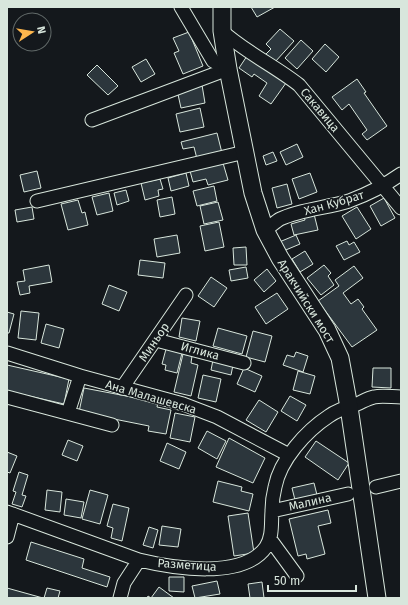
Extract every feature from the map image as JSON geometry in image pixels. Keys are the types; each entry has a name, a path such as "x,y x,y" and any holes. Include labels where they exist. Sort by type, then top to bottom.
{"main road":[{"name":"Аракчийски мост","path":"222,7 222,31 228,69 253,193 265,230 280,258 327,330 340,358 349,406 377,598"}],"street":[{"path":"181,7 213,61 228,69"},
{"name":"Сакавица","path":"222,31 230,39 284,73 299,85 401,208"},
{"path":"92,120 228,69"},
{"path":"36,201 245,152"},
{"name":"Хан Кубрат","path":"265,230 280,219 348,201 383,187 401,174"},
{"name":"Миньор","path":"122,388 186,295"},
{"name":"Иглика","path":"156,340 244,363"},
{"name":"Ана Малашевска","path":"7,354 122,388 183,404 217,417 289,455"},
{"path":"68,413 80,376"},
{"path":"7,397 112,425"},
{"path":"297,576 270,539 272,511 278,474 289,455 320,422 336,412 374,397 401,397"},
{"path":"376,487 401,481"},
{"name":"Малина","path":"272,511 348,494"},
{"path":"7,537 10,513"},
{"name":"Разметица","path":"10,513 139,560 182,567 218,568 238,565 253,559 266,547 270,539"},
{"path":"120,598 124,583 139,560"}],"building":[{"path":"251,7 275,7 257,17"},
{"path":"280,29 294,41 275,62 266,54 271,49 266,44"},
{"path":"189,32 203,66 183,74 174,53 179,51 173,38"},
{"path":"301,40 313,51 297,69 285,58"},
{"path":"325,44 339,57 326,72 312,59"},
{"path":"247,56 286,83 271,104 259,96 267,83 254,74 252,77 239,68"},
{"path":"146,59 155,74 141,82 132,67"},
{"path":"97,65 118,86 108,95 87,75"},
{"path":"357,79 366,92 364,93 387,126 367,140 362,134 367,130 349,104 342,110 332,97"},
{"path":"202,85 205,103 181,108 177,90"},
{"path":"200,108 204,127 180,132 176,114"},
{"path":"217,133 222,153 197,159 194,147 183,149 181,142"},
{"path":"297,144 303,157 286,165 280,152"},
{"path":"273,152 277,161 266,165 263,156"},
{"path":"223,163 228,180 208,185 206,179 193,182 190,171"},
{"path":"37,171 41,188 24,192 20,175"},
{"path":"186,173 189,186 171,191 168,178"},
{"path":"310,173 317,192 299,199 292,179"},
{"path":"160,179 163,189 158,190 159,196 145,200 141,183"},
{"path":"287,184 292,204 277,208 272,188"},
{"path":"214,186 217,201 197,206 193,191"},
{"path":"126,190 129,201 117,205 114,193"},
{"path":"109,193 113,211 97,215 92,197"},
{"path":"172,197 175,214 160,217 157,200"},
{"path":"384,198 395,218 381,226 370,206"},
{"path":"78,200 82,213 85,212 88,225 68,230 61,204"},
{"path":"218,202 223,220 204,224 200,206"},
{"path":"32,207 34,219 17,222 15,210"},
{"path":"357,207 371,229 356,239 342,216"},
{"path":"314,214 318,230 294,235 291,224 305,220 304,216"},
{"path":"219,222 224,247 205,251 200,226"},
{"path":"177,235 180,253 157,257 154,239"},
{"path":"296,235 300,244 281,252 277,243"},
{"path":"347,241 349,245 354,242 360,252 344,260 336,246"},
{"path":"246,247 247,265 234,265 233,248"},
{"path":"305,251 313,264 300,272 292,259"},
{"path":"140,260 165,263 163,278 138,275"},
{"path":"49,265 52,282 29,286 30,293 20,295 17,282 25,281 23,270"},
{"path":"324,265 331,273 328,276 334,285 321,295 307,278"},
{"path":"354,266 363,278 343,293 351,304 358,299 364,307 362,309 377,330 352,347 318,301 339,286 335,280"},
{"path":"246,267 248,278 231,281 229,270"},
{"path":"267,269 276,281 264,292 254,280"},
{"path":"211,277 227,288 214,307 198,296"},
{"path":"109,285 127,292 119,311 102,304"},
{"path":"277,293 288,309 266,324 255,307"},
{"path":"21,311 39,313 36,340 18,338"},
{"path":"7,312 14,314 9,333 7,333"},
{"path":"182,318 200,321 196,341 179,337"},
{"path":"46,324 64,329 59,348 41,343"},
{"path":"218,328 247,336 242,354 213,346"},
{"path":"253,331 272,336 265,362 246,357"},
{"path":"166,349 182,353 177,373 165,370 166,365 162,364"},
{"path":"296,352 308,356 303,372 283,365 287,355 294,357"},
{"path":"183,354 192,356 191,363 198,365 191,396 174,392"},
{"path":"213,360 233,365 231,375 211,370"},
{"path":"7,365 69,379 64,404 7,391"},
{"path":"244,368 262,376 255,392 237,384"},
{"path":"373,368 391,368 391,388 372,387"},
{"path":"298,371 315,376 310,394 293,390"},
{"path":"203,375 221,379 216,402 198,398"},
{"path":"84,388 158,402 157,407 171,410 166,434 148,431 149,426 79,412"},
{"path":"290,396 306,405 297,421 281,411"},
{"path":"259,400 278,412 266,432 246,420"},
{"path":"175,413 195,417 190,442 170,438"},
{"path":"207,431 226,441 217,459 198,448"},
{"path":"229,438 265,458 253,483 216,467"},
{"path":"68,440 83,446 77,461 62,455"},
{"path":"316,441 349,463 338,480 305,457"},
{"path":"167,443 186,452 179,469 160,461"},
{"path":"7,452 17,456 10,473 7,472"},
{"path":"19,472 28,475 22,495 26,496 22,507 12,504 16,492 13,491"},
{"path":"218,481 242,487 241,491 253,494 249,511 213,502"},
{"path":"314,483 318,499 296,504 292,488"},
{"path":"47,490 62,492 60,512 45,510"},
{"path":"90,490 108,495 100,524 82,519"},
{"path":"66,499 84,502 81,518 64,515"},
{"path":"113,504 129,508 122,541 111,538 113,528 107,526"},
{"path":"328,510 331,523 318,526 325,554 307,559 306,554 298,556 289,519"},
{"path":"248,513 254,553 234,556 228,516"},
{"path":"162,526 181,529 178,547 159,545"},
{"path":"149,527 158,530 153,548 143,545"},
{"path":"31,542 84,559 82,568 110,577 107,587 26,560"},
{"path":"169,577 184,577 184,592 169,591"},
{"path":"217,581 220,594 195,598 192,586"},
{"path":"262,582 264,598 250,598 248,584"},
{"path":"159,587 174,598 151,598"},
{"path":"7,588 43,598 7,598"},
{"path":"47,588 60,591 58,598 44,598"}]}
